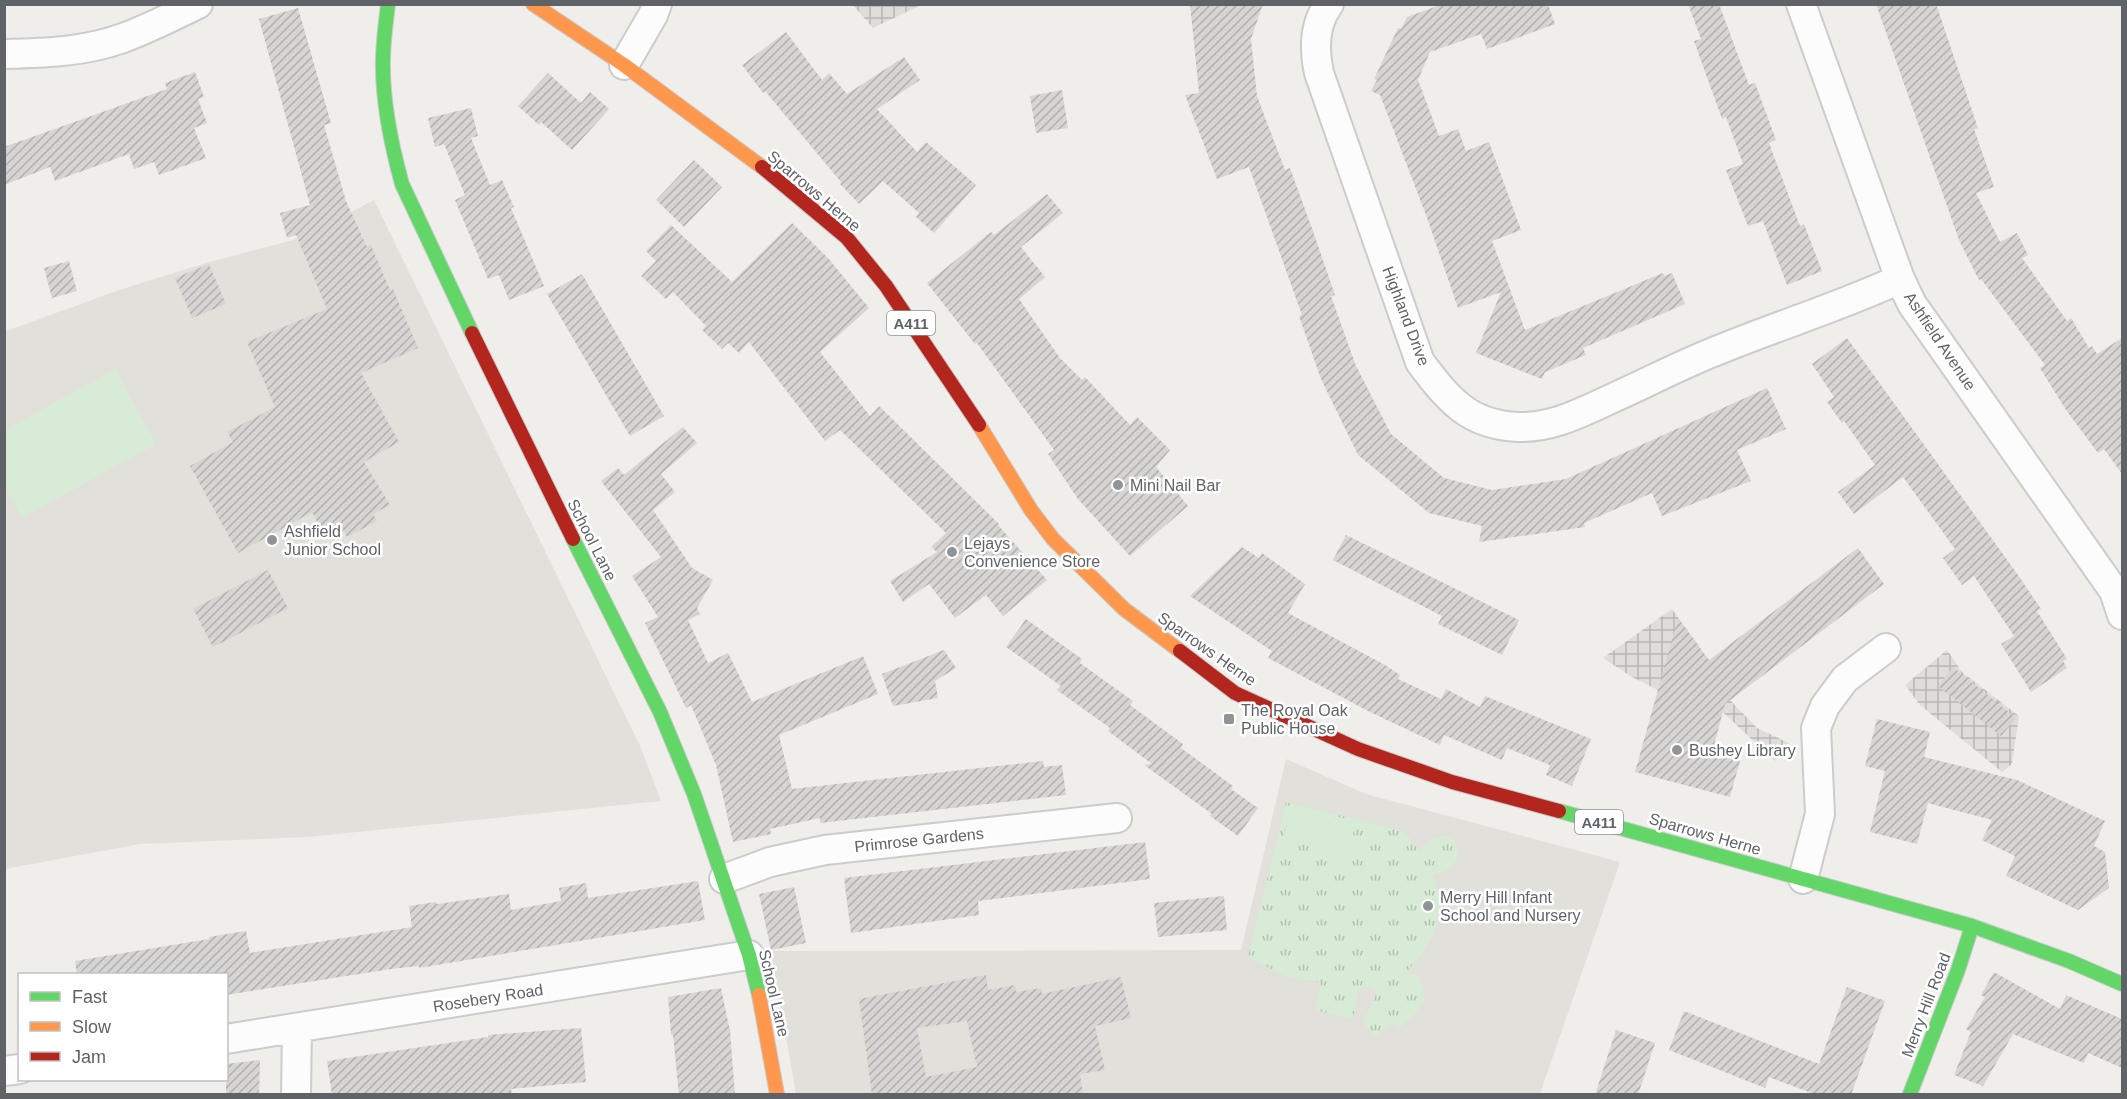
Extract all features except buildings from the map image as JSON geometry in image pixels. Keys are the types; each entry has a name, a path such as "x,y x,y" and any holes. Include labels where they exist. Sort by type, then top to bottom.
{"main road":[{"name":"School Lane","path":"388,4 383,67 385,107 391,147 402,184 527,448 660,712 694,794 748,955 762,1008 777,1095"},
{"name":"Sparrows Herne","path":"533,4 624,65 778,179 847,237 886,286 968,407 1031,510 1053,539 1124,609 1235,693 1358,749 1452,782 1972,926 2069,961 2122,984"},
{"name":"Merry Hill Road","path":"1910,1095 1958,970 1972,926"}],"street":[{"path":"4,54 83,49 122,39 198,4"},
{"path":"624,65 657,4"},
{"name":"Highland Drive","path":"1329,4 1324,11 1317,33 1315,57 1319,73 1420,362 1445,396 1486,422 1517,427 1544,426 1572,417 1719,350 1868,294 1899,279"},
{"name":"Ashfield Avenue","path":"1801,4 1899,279 1912,304 2114,591 2122,615"},
{"path":"1803,879 1820,814 1816,728 1825,706 1845,679 1886,648"},
{"name":"Primrose Gardens","path":"724,879 770,862 825,850 1117,818"},
{"name":"Rosebery Road","path":"228,1039 748,955"},
{"path":"296,1095 297,1029"}],"shaded area":[{"path":"853,5 921,5 873,28"},
{"name":"Ashfield Junior School","path":"374,200 641,748 661,801 308,837 140,844 5,869 4,332 119,290 206,263 293,240"},
{"path":"1672,609 1701,649 1703,663 1730,700 1757,728 1789,743 1775,761 1713,703 1700,711 1632,677 1603,658"},
{"path":"1947,650 1962,672 2019,716 2012,764 2002,772 1920,705 1905,685"},
{"name":"Merry Hill Infant School and Nursery","path":"1286,759 1366,794 1620,862 1540,1094 796,1094 771,951 1241,950"}],"green space":[{"path":"115,369 156,444 22,518 5,486 5,430"},
{"path":"1286,802 1403,831 1420,851 1430,840 1439,836 1447,837 1457,847 1458,855 1455,862 1447,870 1434,875 1437,890 1448,895 1447,907 1438,912 1435,929 1428,944 1407,971 1411,975 1418,975 1424,990 1425,1001 1415,1014 1399,1028 1391,1024 1376,1038 1363,1022 1376,995 1370,986 1358,989 1353,1019 1315,1010 1321,982 1290,978 1248,957"},
{"path":"1291,806 1356,821 1348,855 1283,840"}],"traffic: fast":[{"path":"388,4 383,76 388,123 398,169 402,184 472,333"},
{"path":"573,539 660,712 694,794 749,955 759,995"},
{"path":"1559,811 1972,926 2069,961 2122,984"},
{"path":"1910,1094 1958,970 1972,926"}],"traffic: slow":[{"path":"533,4 624,65 762,167"},
{"path":"979,425 1031,510 1053,539 1124,609 1180,651"},
{"path":"759,995 777,1094"}],"traffic: jam":[{"path":"762,167 847,238 886,286 979,425"},
{"path":"472,333 573,539"},
{"path":"1180,651 1235,693 1358,749 1452,782 1559,811"}],"place":[{"name":"Mini Nail Bar","path":"1118,485"},
{"name":"Ashfield Junior School","path":"272,540"},
{"name":"Lejays Convenience Store","path":"952,552"},
{"name":"The Royal Oak Public House","path":"1229,719"},
{"name":"Bushey Library","path":"1677,750"},
{"name":"Merry Hill Infant School and Nursery","path":"1428,906"}]}
